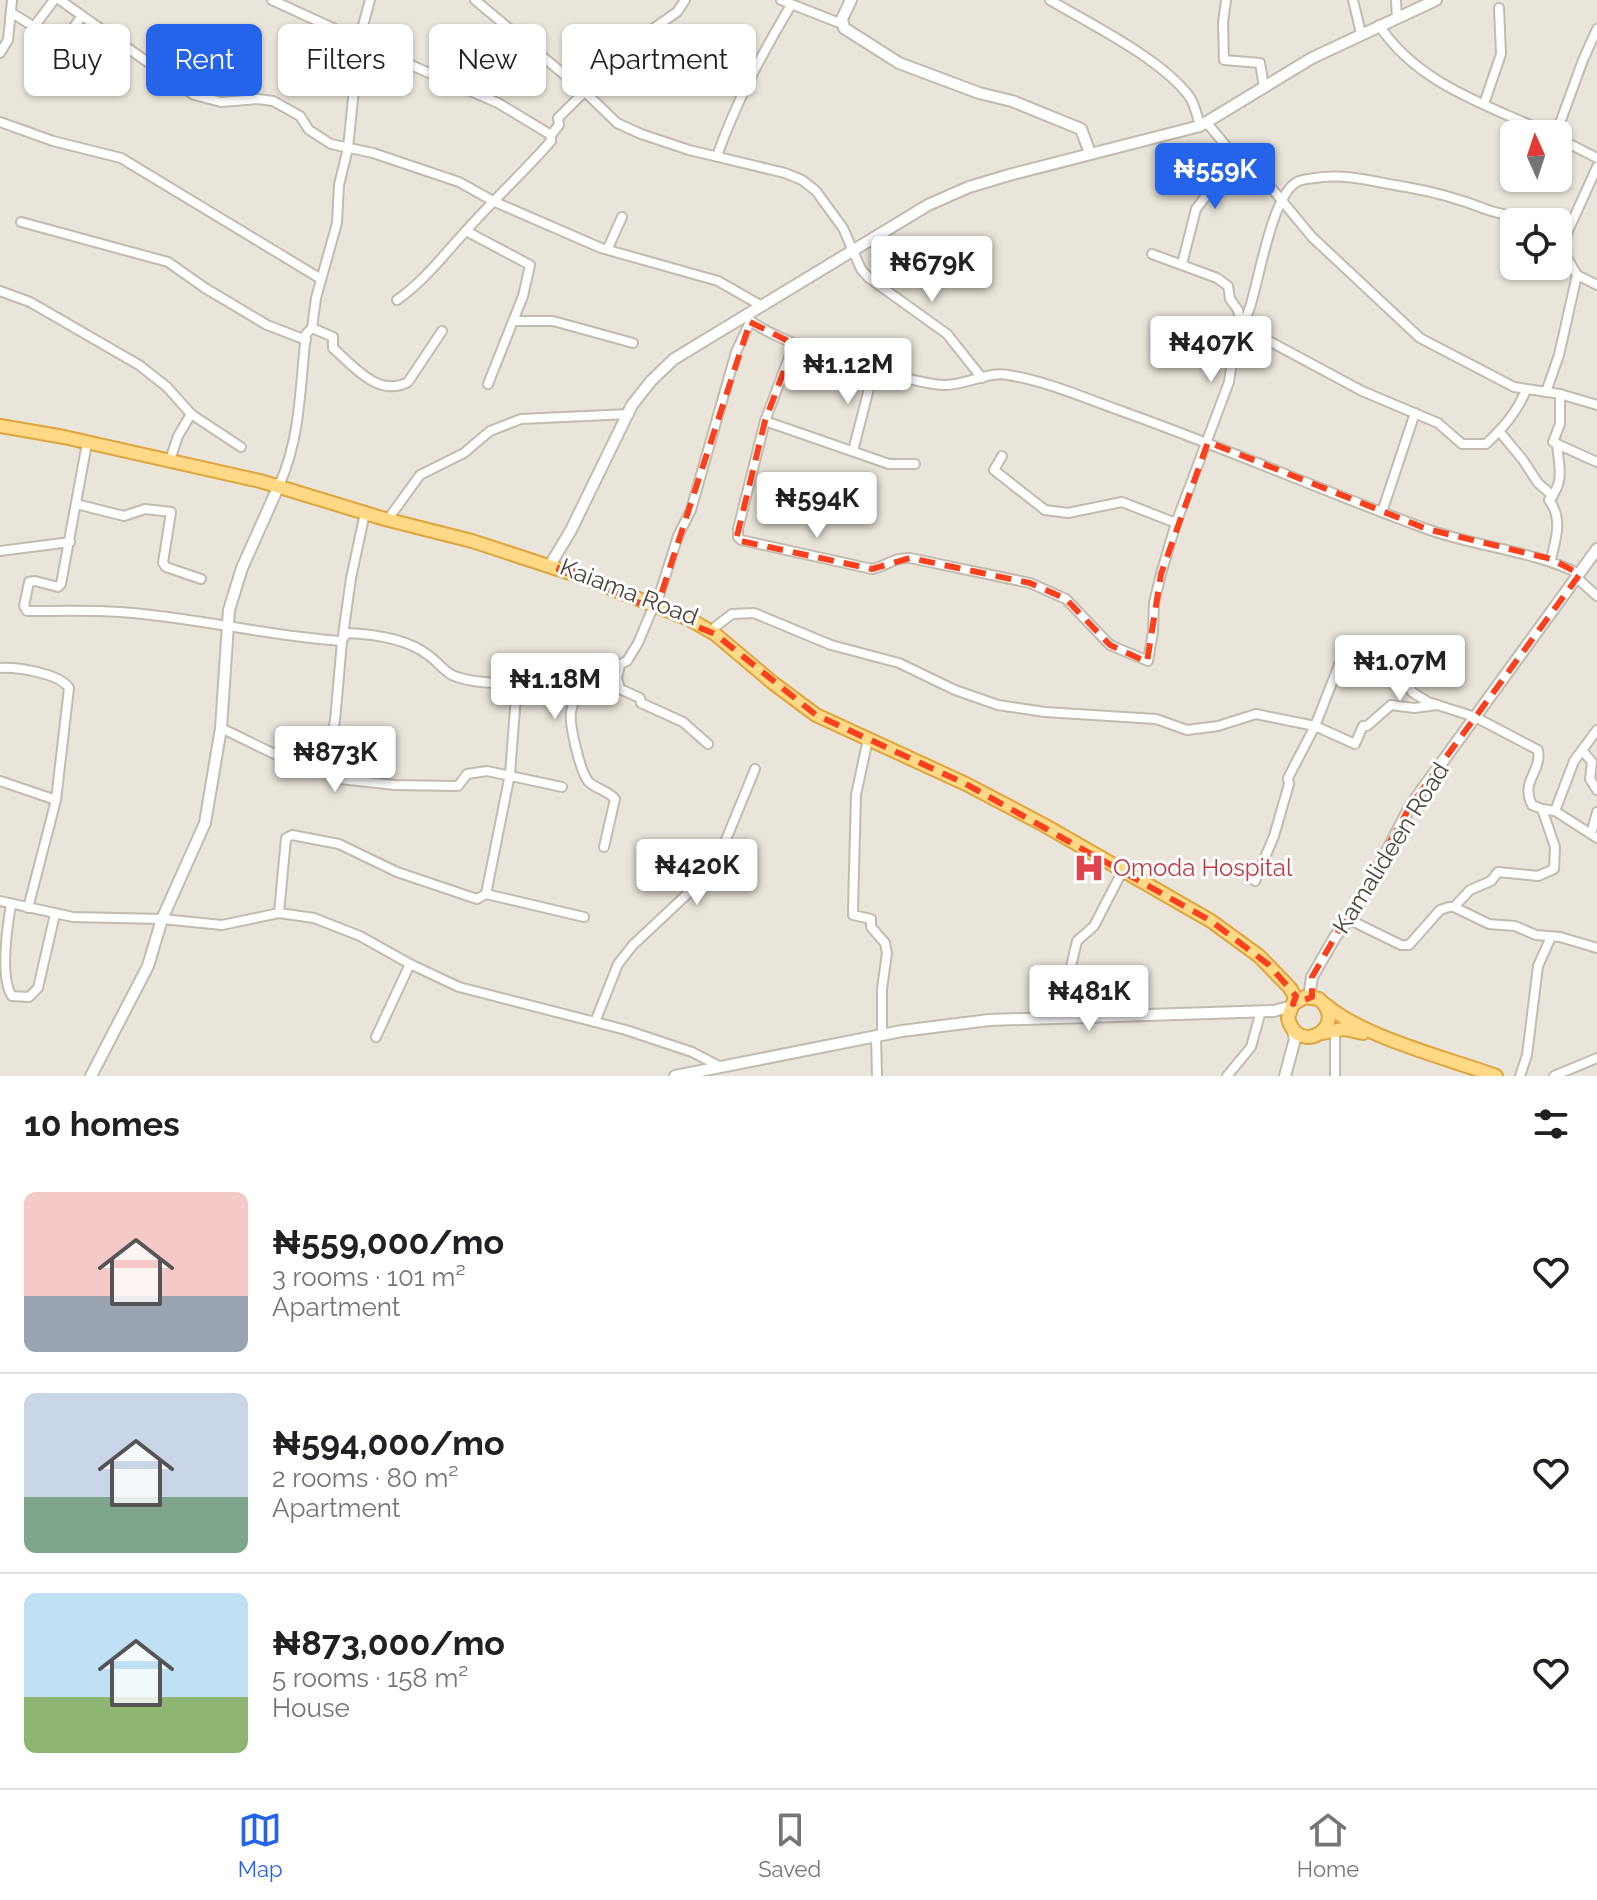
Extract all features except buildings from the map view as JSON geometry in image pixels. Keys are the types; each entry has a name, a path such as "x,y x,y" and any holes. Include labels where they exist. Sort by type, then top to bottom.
{"highway":[{"name":"Kaiama Road","path":"0,420 43,426 172,454 447,529 656,602 715,627 812,705 1020,806 1215,917 1262,951 1311,997"},
{"name":"Kaiama Road","path":"0,426 280,484 365,513 555,566"},
{"name":"Kaiama Road","path":"656,602 702,626 806,709 979,790 1198,914 1249,947 1290,988 1295,997 1292,1005"},
{"path":"1481,1076 1362,1033 1344,1029 1299,1035 1290,1024 1292,1005 1299,999 1311,997 1358,1026 1496,1076"},
{"path":"1314,1035 1325,1030 1329,1018 1325,1004"}],"street":[{"path":"0,53 8,40 12,0"},
{"path":"36,24 54,0"},
{"path":"60,0 194,95 221,102 273,101 300,116 309,130 324,140 445,177 601,248 718,281 760,305"},
{"path":"272,0 331,24"},
{"path":"363,24 370,0"},
{"path":"475,0 562,73"},
{"path":"660,24 677,12 685,0"},
{"path":"781,0 842,24 899,63 979,93 1012,101 1081,129 1090,153"},
{"path":"842,24 851,0"},
{"path":"1050,0 1169,75 1191,98 1204,124 1232,153 1259,173 1312,237 1420,338 1499,381 1597,405"},
{"path":"1226,0 1224,60 1260,63 1264,87"},
{"path":"1353,0 1361,33"},
{"path":"1396,0 1397,18"},
{"path":"87,443 61,584 58,587 29,582 24,606 27,611 121,612 227,625 301,639 342,638 354,633 398,640 427,654 447,672 484,683 573,679 620,665 632,656 656,602 678,536 691,510 736,352 748,319 760,305 928,205 969,187 1204,124 1312,58 1436,0"},
{"path":"717,156 757,63 791,5"},
{"path":"1484,104 1501,54 1499,8"},
{"path":"12,13 27,24"},
{"path":"76,24 81,17"},
{"path":"1379,25 1391,44 1424,74 1519,120"},
{"path":"1562,120 1597,29"},
{"path":"413,66 498,103 551,135"},
{"path":"91,1076 148,966 162,919 205,823 221,728 229,610 242,568 288,463 298,424 306,334 312,328 321,279 337,223 339,185 348,148 354,96"},
{"path":"397,300 420,283 551,141 551,135 559,125 558,118 581,96"},
{"path":"589,96 617,123 641,134 802,180 816,191 843,228 861,269 869,278 947,334 982,378"},
{"path":"0,122 53,141 121,158 321,279"},
{"path":"1572,144 1597,158"},
{"path":"1182,264 1196,209 1213,187 1232,153"},
{"path":"1572,219 1597,167"},
{"path":"1241,326 1250,307 1271,227 1281,202 1299,180 1349,176 1458,197 1500,213"},
{"path":"608,248 622,217"},
{"path":"21,222 168,262 267,325 306,340"},
{"path":"466,231 530,265 523,296 488,384"},
{"path":"794,344 765,421 738,529 741,540 872,569 896,557 910,558 1030,583 1066,599 1110,645 1148,661 1154,603 1176,523 1208,442 1229,382 1231,360 1242,335 1238,310 1230,299 1228,286 1217,278 1152,254"},
{"path":"1572,266 1577,275 1597,285"},
{"path":"1546,392 1559,355 1577,275"},
{"path":"0,291 30,302 139,365 167,387 191,414 241,447"},
{"path":"748,319 794,344 874,369 941,385 956,385 1007,374 1022,378 1208,442 1382,512 1467,542 1551,559 1579,576 1597,596"},
{"path":"555,566 629,414 651,381 674,359 748,319"},
{"path":"513,321 553,321 633,343"},
{"path":"1241,326 1362,391 1438,423 1466,446 1486,444 1518,409 1526,390"},
{"path":"312,328 333,337 333,348 365,376 390,387 408,382 442,331"},
{"path":"853,451 874,369"},
{"path":"1560,394 1560,424 1553,442 1597,462"},
{"path":"1382,512 1415,413"},
{"path":"172,454 191,414"},
{"path":"391,515 420,475 464,453 490,431 521,419 629,414"},
{"path":"765,421 889,464 915,464"},
{"path":"1499,431 1538,483 1553,496"},
{"path":"1551,559 1559,519 1556,508 1549,500 1562,472 1557,444"},
{"path":"1002,456 994,470 1045,510 1068,513 1122,502 1176,523"},
{"path":"76,504 124,516 149,509 171,512 163,563 166,567 201,579"},
{"path":"323,771 335,721 342,638 365,513"},
{"path":"0,551 70,542"},
{"name":"Kamalideen Road","path":"1311,997 1312,977 1335,937 1350,920 1411,805 1597,549"},
{"path":"715,627 732,614 754,613 831,645 899,663 955,690 998,705 1045,712 1156,719 1187,730 1218,726 1256,714 1315,726 1355,744 1363,726 1391,705 1414,708 1437,705"},
{"path":"1255,881 1274,836 1288,778 1315,726 1346,647 1394,668 1412,692 1437,705 1475,717 1538,750 1536,768 1527,789 1532,805 1555,811 1594,836 1597,812"},
{"path":"620,665 617,678 620,689 640,698 641,703 653,710 683,722 708,744"},
{"path":"0,668 27,670 64,681 68,686 66,731 58,768 56,800 28,908"},
{"path":"584,675 571,720 583,770 590,783 612,794 615,799 604,847"},
{"path":"486,894 510,774 517,683"},
{"path":"221,728 297,765 340,779 395,785 458,786 470,773 487,771 562,787"},
{"path":"1555,811 1574,761 1597,730"},
{"path":"868,739 856,795 853,915 871,919 871,927 885,943 887,953 877,1076"},
{"path":"1582,750 1592,762 1590,779 1597,790"},
{"path":"595,1022 618,964 633,945 714,869 755,769"},
{"path":"0,781 56,800"},
{"path":"1350,920 1401,945 1409,945 1440,910 1454,907 1470,890 1491,881 1498,872 1538,876 1554,869 1555,847 1542,809"},
{"path":"279,913 286,838 292,835 339,844 397,872 477,899 486,894 584,917"},
{"path":"1068,979 1077,941 1094,926 1123,870"},
{"path":"0,901 55,914 222,925 279,913 314,918 459,987 595,1022 692,1052 721,1067"},
{"path":"11,904 2,954 3,984 12,996 29,997 38,988 55,914"},
{"path":"1454,907 1489,924 1515,926 1536,935 1597,948"},
{"path":"1520,1076 1527,1055 1538,966 1551,937"},
{"path":"376,1037 410,964"},
{"path":"675,1076 704,1073 879,1035 989,1020 1274,1011 1292,1005"},
{"path":"1227,1076 1251,1047 1261,1011"},
{"path":"1274,1011 1290,1024 1295,1039 1285,1076"},
{"path":"1335,1030 1335,1076"},
{"path":"1292,1052 1314,1035"},
{"path":"1554,1076 1597,1058"}],"highlighted area":[{"path":"750,322 794,344 765,421 736,540 872,569 910,558 1030,583 1066,599 1110,645 1147,662 1161,574 1208,442 1427,529 1551,559 1580,574 1411,805 1312,977 1312,997 1293,1004 1296,996 1269,965 1211,921 966,784 816,715 715,634 559,570 561,565 659,601"}],"shaded area":[{"path":"0,0 1597,0 1597,1076 0,1076"}],"place":[{"name":"Omoda Hospital","path":"1089,868"}]}
